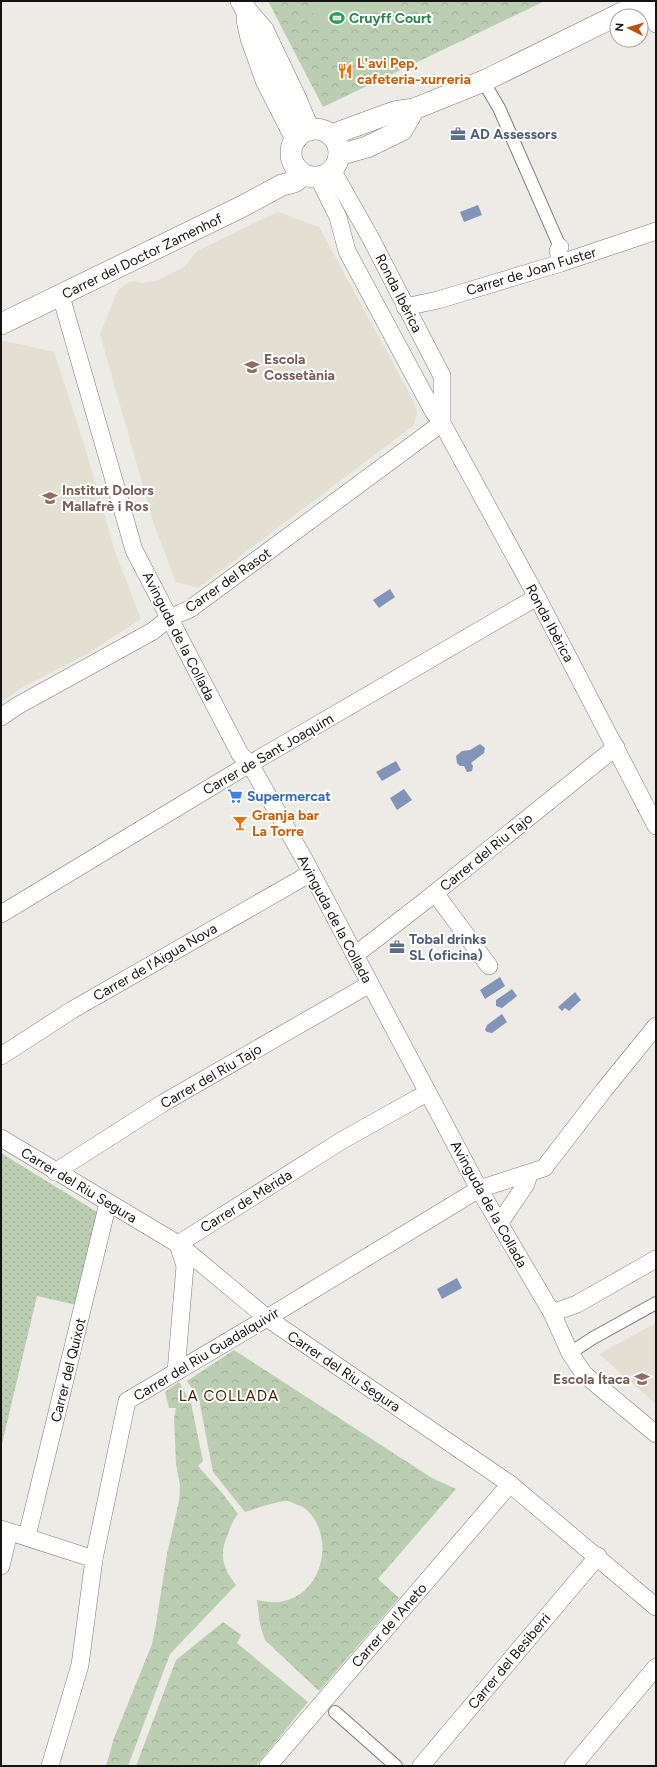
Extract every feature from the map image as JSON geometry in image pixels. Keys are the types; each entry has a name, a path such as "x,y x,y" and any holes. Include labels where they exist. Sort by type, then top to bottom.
{"street":[{"path":"331,135 394,112 414,109 483,81 647,1 656,24"},
{"path":"244,5 263,30 296,99 302,134"},
{"path":"483,81 499,108 561,255"},
{"path":"317,168 337,144 331,135 324,131 302,134 292,147 291,155 317,168 367,147 402,130 414,109"},
{"name":"Carrer del Doctor Zamenhof","path":"1,324 241,207 282,184 291,174 317,168"},
{"name":"Ronda Ibèrica","path":"317,168 370,237 442,376 442,423"},
{"name":"Ronda Ibèrica","path":"317,168 338,217 347,251 433,411 442,423 537,597 656,826"},
{"name":"Carrer de Joan Fuster","path":"405,307 438,300 561,255 656,231"},
{"name":"Avinguda de la Collada","path":"61,296 134,550 240,754 250,764 311,873 479,1189 552,1313 570,1353 584,1374 656,1434"},
{"name":"Carrer del Rasot","path":"1,717 17,706 153,631 169,618 190,609 442,423"},
{"name":"Carrer de Sant Joaquim","path":"1,914 250,764 537,597"},
{"name":"Carrer del Riu Tajo","path":"355,954 436,893 616,747"},
{"name":"Carrer de l'Aigua Nova","path":"1,1056 72,1010 311,873"},
{"path":"436,893 489,966"},
{"name":"Carrer del Riu Tajo","path":"55,1172 163,1103 370,984"},
{"name":"Carrer del Riu Guadalquivir","path":"50,1766 80,1665 94,1559 127,1401 479,1189 544,1168 656,1026"},
{"name":"Carrer de Mèrida","path":"178,1244 341,1141 428,1093"},
{"name":"Carrer del Riu Segura","path":"1,1138 55,1172 178,1244 267,1318 510,1484 598,1556 656,1607"},
{"path":"499,1224 526,1184 529,1174"},
{"name":"Carrer del Quixot","path":"27,1536 108,1203"},
{"path":"176,1372 185,1266 178,1244"},
{"path":"552,1313 577,1304 656,1259"},
{"path":"570,1353 593,1338 656,1303"},
{"name":"Carrer de l'Aneto","path":"268,1766 510,1484"},
{"path":"1,1566 5,1530 94,1559"},
{"name":"Carrer del Besiberri","path":"421,1766 598,1556"},
{"path":"572,1766 656,1667"},
{"path":"335,1712 396,1766"}],"shaded area":[{"name":"Escola Cossetània","path":"278,212 319,227 413,400 417,412 414,425 198,588 176,582 154,525 100,334 118,290 131,281 142,283 156,281 184,267 197,251"},
{"name":"Institut Dolors Mallafrè i Ros","path":"5,341 54,352 83,441 116,555 141,619 87,654 23,687 1,702 1,343"},
{"name":"Escola Ítaca","path":"656,1323 656,1404 599,1354"}],"green space":[{"path":"268,1 545,1 323,107"},
{"name":"Cruyff Court","path":"307,1 399,1 322,35"},
{"path":"1,1153 97,1212 76,1305 37,1296 1,1448"},
{"path":"234,1350 432,1478 456,1489 378,1579 399,1598 319,1691 265,1640 260,1625 257,1600 279,1602 292,1599 311,1584 321,1561 321,1536 317,1524 307,1510 288,1501 283,1501 245,1512 213,1472 199,1399 187,1381"},
{"path":"179,1382 191,1403 203,1461 198,1466 223,1494 238,1514 232,1523 223,1548 223,1560 225,1566 236,1585 170,1654 128,1766 106,1766 114,1738 152,1644 156,1624 167,1554 179,1501 180,1485 176,1464 174,1418 176,1408 169,1408 165,1392"},
{"path":"223,1622 241,1635 237,1643 308,1702 256,1766 136,1766 176,1660"}],"water":[{"path":"478,205 482,215 464,222 460,212"},
{"path":"390,589 395,597 379,608 373,600"},
{"path":"480,744 485,748 484,753 471,763 473,766 472,771 467,772 464,766 460,766 457,763 456,756 462,751 470,750"},
{"path":"396,761 401,770 382,781 376,772"},
{"path":"404,789 412,800 397,810 390,798"},
{"path":"500,977 505,986 485,999 480,990"},
{"path":"512,989 517,996 502,1008 496,1006 496,1000"},
{"path":"575,992 581,1000 569,1011 565,1008 562,1011 558,1007"},
{"path":"502,1014 507,1022 492,1033 487,1032 485,1030 487,1025"},
{"path":"457,1278 462,1288 442,1299 437,1289"}],"place":[{"name":"Cruyff Court","path":"337,18"},
{"name":"L'avi Pep, cafeteria-xurreria","path":"345,71"},
{"name":"AD Assessors","path":"458,134"},
{"name":"Escola Cossetània","path":"252,367"},
{"name":"Institut Dolors Mallafrè i Ros","path":"50,498"},
{"name":"Supermercat","path":"235,796"},
{"name":"Granja bar La Torre","path":"240,823"},
{"name":"Tobal drinks SL (oficina)","path":"397,947"},
{"name":"Escola Ítaca","path":"642,1379"}],"district":[{"name":"LA COLLADA","path":"229,1396"}]}
